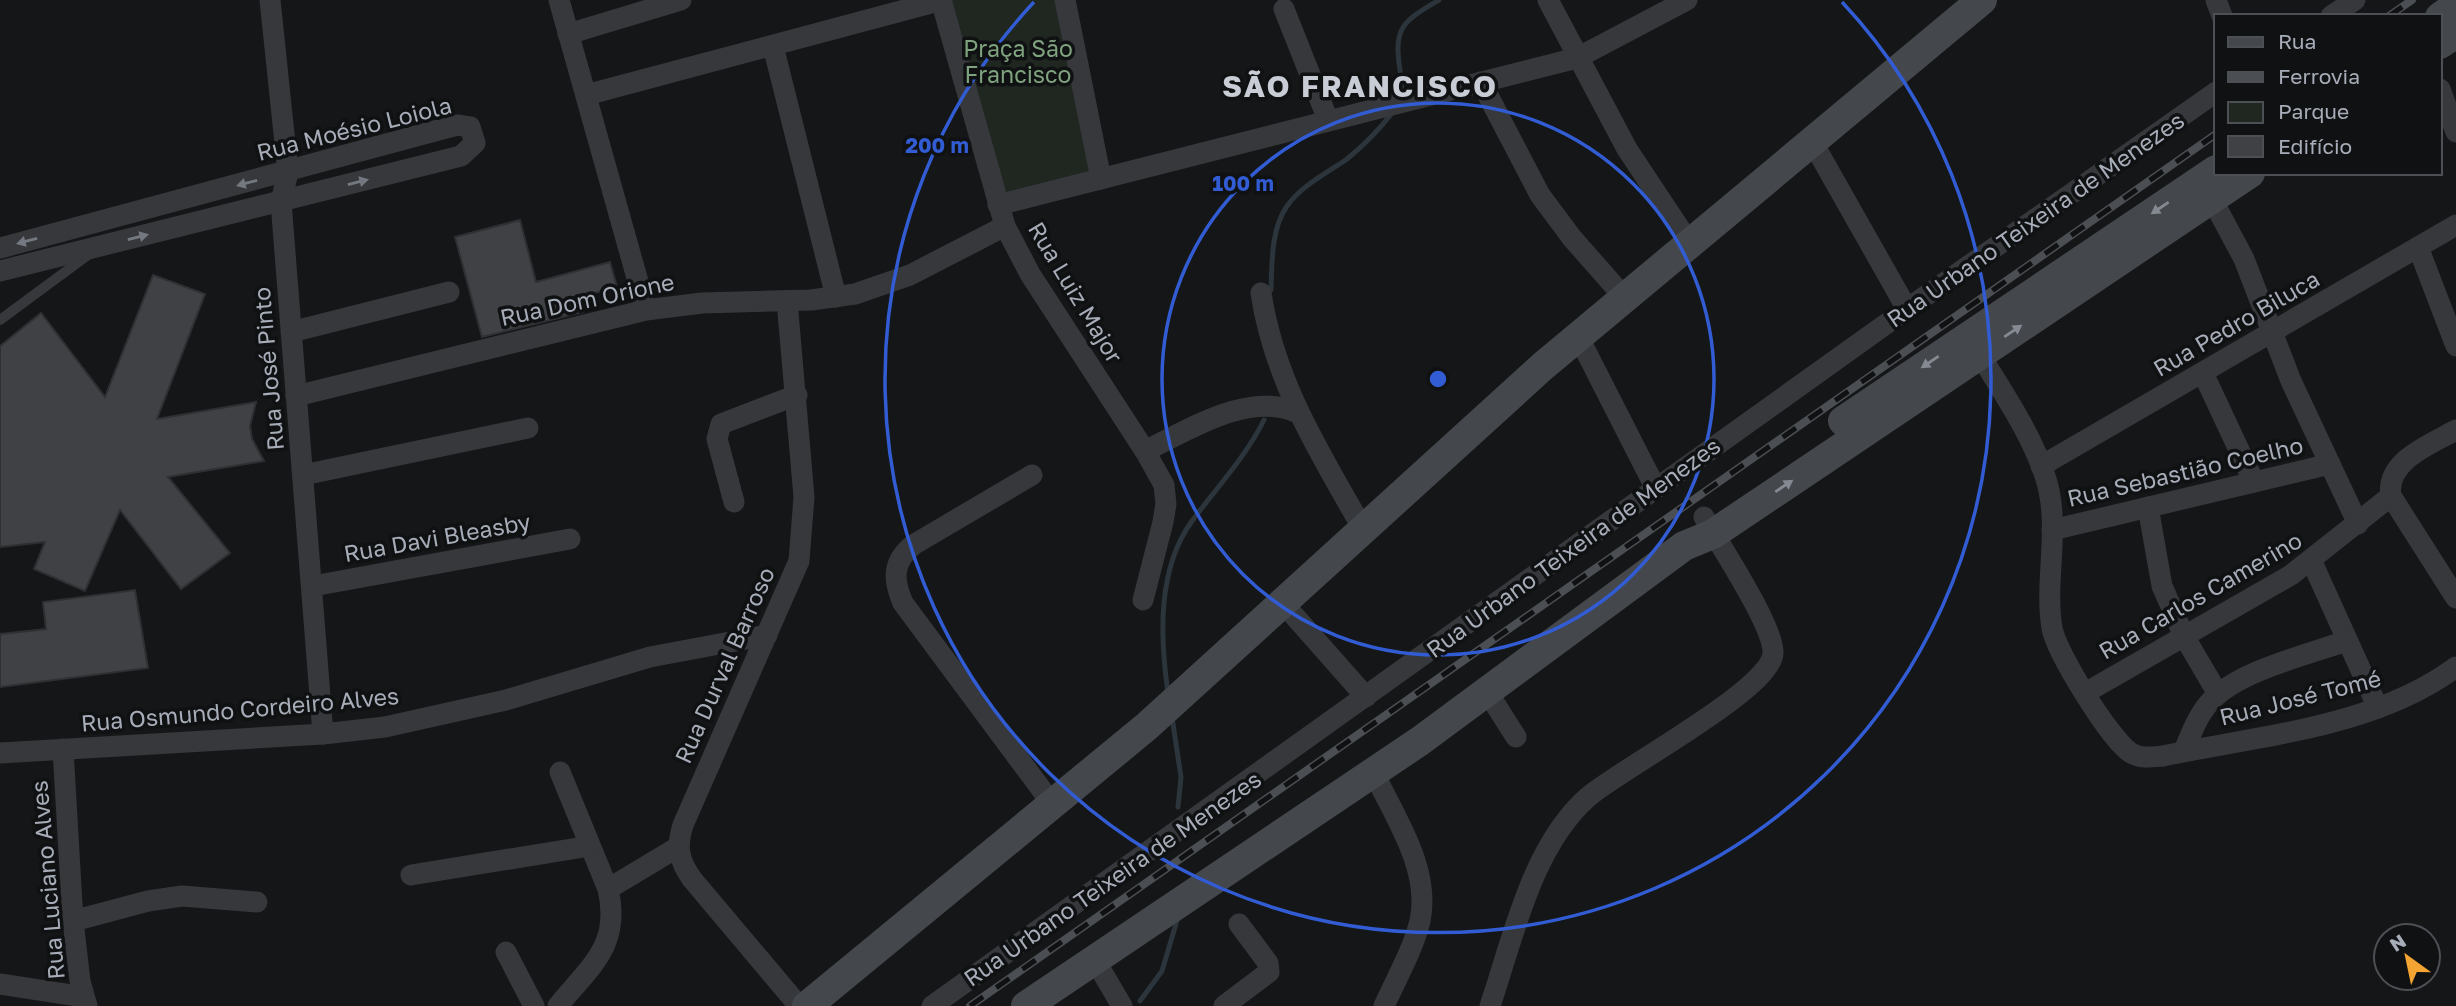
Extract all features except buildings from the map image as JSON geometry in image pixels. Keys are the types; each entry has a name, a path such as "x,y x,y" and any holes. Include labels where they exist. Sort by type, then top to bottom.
{"street":[{"name":"Rua José Pinto","path":"270,0 288,172 281,202 323,734"},
{"path":"559,0 646,310"},
{"path":"568,34 681,0"},
{"path":"586,95 942,0"},
{"name":"Rua Luiz Major","path":"942,0 1005,226 1030,274 1146,451 1164,485 1166,504 1143,600"},
{"path":"1065,0 1101,179"},
{"path":"1548,0 1626,149 1690,244"},
{"path":"998,205 1577,58 1687,0"},
{"path":"807,1006 1170,706 1578,336 1982,0"},
{"path":"2334,14 2355,0"},
{"path":"1284,9 1328,120"},
{"path":"773,46 836,297"},
{"path":"1480,82 1539,195 1572,239 1624,297"},
{"name":"Rua Urbano Teixeira de Menezes","path":"932,1006 1655,487 2214,93"},
{"path":"2442,94 2456,131"},
{"name":"Rua Moésio Loiola","path":"0,248 457,125 470,127 474,133 475,143 461,156 0,271"},
{"path":"1813,143 1906,309"},
{"path":"1026,1006 1374,773 1488,693 1708,526 1974,344 2210,183 2242,175"},
{"path":"2210,183 2358,524"},
{"name":"Rua Pedro Biluca","path":"2041,466 2456,225"},
{"name":"Rua Dom Orione","path":"296,396 646,310 702,303 836,297 910,275 1005,226"},
{"path":"2418,247 2456,346"},
{"path":"291,332 449,292"},
{"path":"1261,293 1279,368 1298,413 1363,529"},
{"name":"Rua Durval Barroso","path":"678,848 688,813 795,571 803,534 797,395 787,300"},
{"path":"1578,336 1655,487"},
{"name":"Rua Sebastião Coelho","path":"1974,344 2041,466 2050,497 2052,632 2085,693 2122,746 2137,756 2148,758"},
{"path":"2203,373 2254,482"},
{"path":"734,502 717,439 721,424 797,395"},
{"path":"1146,451 1213,419 1248,408 1271,405 1298,413"},
{"path":"303,475 528,428"},
{"path":"2456,430 2396,469 2391,479 2391,496 2456,598"},
{"name":"Rua Sebastião Coelho","path":"2052,530 2330,464"},
{"path":"1032,475 913,545 904,553 895,573 896,587 904,603 1053,805"},
{"name":"Rua Carlos Camerino","path":"2085,693 2312,562 2391,496"},
{"path":"2148,507 2162,586 2185,636 2218,694"},
{"path":"1490,1006 1532,885 1559,828 1588,797 1741,693 1769,667 1773,654 1766,627 1708,526"},
{"name":"Rua Davi Bleasby","path":"313,586 570,539"},
{"path":"2312,562 2378,708"},
{"path":"1283,603 1366,697"},
{"name":"Rua Osmundo Cordeiro Alves","path":"0,753 323,734 435,718 650,657 767,635"},
{"path":"2184,751 2199,716 2218,694 2248,676 2346,641"},
{"name":"Rua José Tomé","path":"2148,758 2378,708 2412,694 2456,667"},
{"path":"1488,693 1516,737"},
{"name":"Rua Luciano Alves","path":"64,749 73,921 85,1001"},
{"path":"558,1006 602,951 610,935 613,918 608,890 560,772"},
{"path":"1374,773 1416,861 1423,891 1420,921 1384,1006"},
{"path":"411,875 590,846"},
{"path":"608,890 678,848 680,858 692,879 799,1006"},
{"path":"73,921 182,896 257,902"},
{"path":"1224,1006 1269,972 1268,963 1239,924"},
{"path":"506,952 534,1006"},
{"path":"1095,960 1122,1006"},
{"path":"0,984 85,1001"}],"lane":[{"path":"0,320 99,247"}],"green space":[{"name":"Praça São Francisco","path":"942,0 1065,0 1101,179 998,205"}],"waterway":[{"path":"1400,98 1400,34 1409,20 1439,0"},
{"path":"1271,290 1275,235 1287,206 1307,186 1353,154 1392,113"},
{"path":"1168,693 1163,627 1172,560 1192,521 1239,460 1264,420"},
{"path":"1172,717 1181,777 1178,807"},
{"path":"1140,1001 1162,971 1178,917"}],"railway":[{"path":"2392,14 2412,0"},
{"path":"970,1006 2214,135"}],"district":[{"name":"SÃO FRANCISCO","path":"1360,86"}]}
